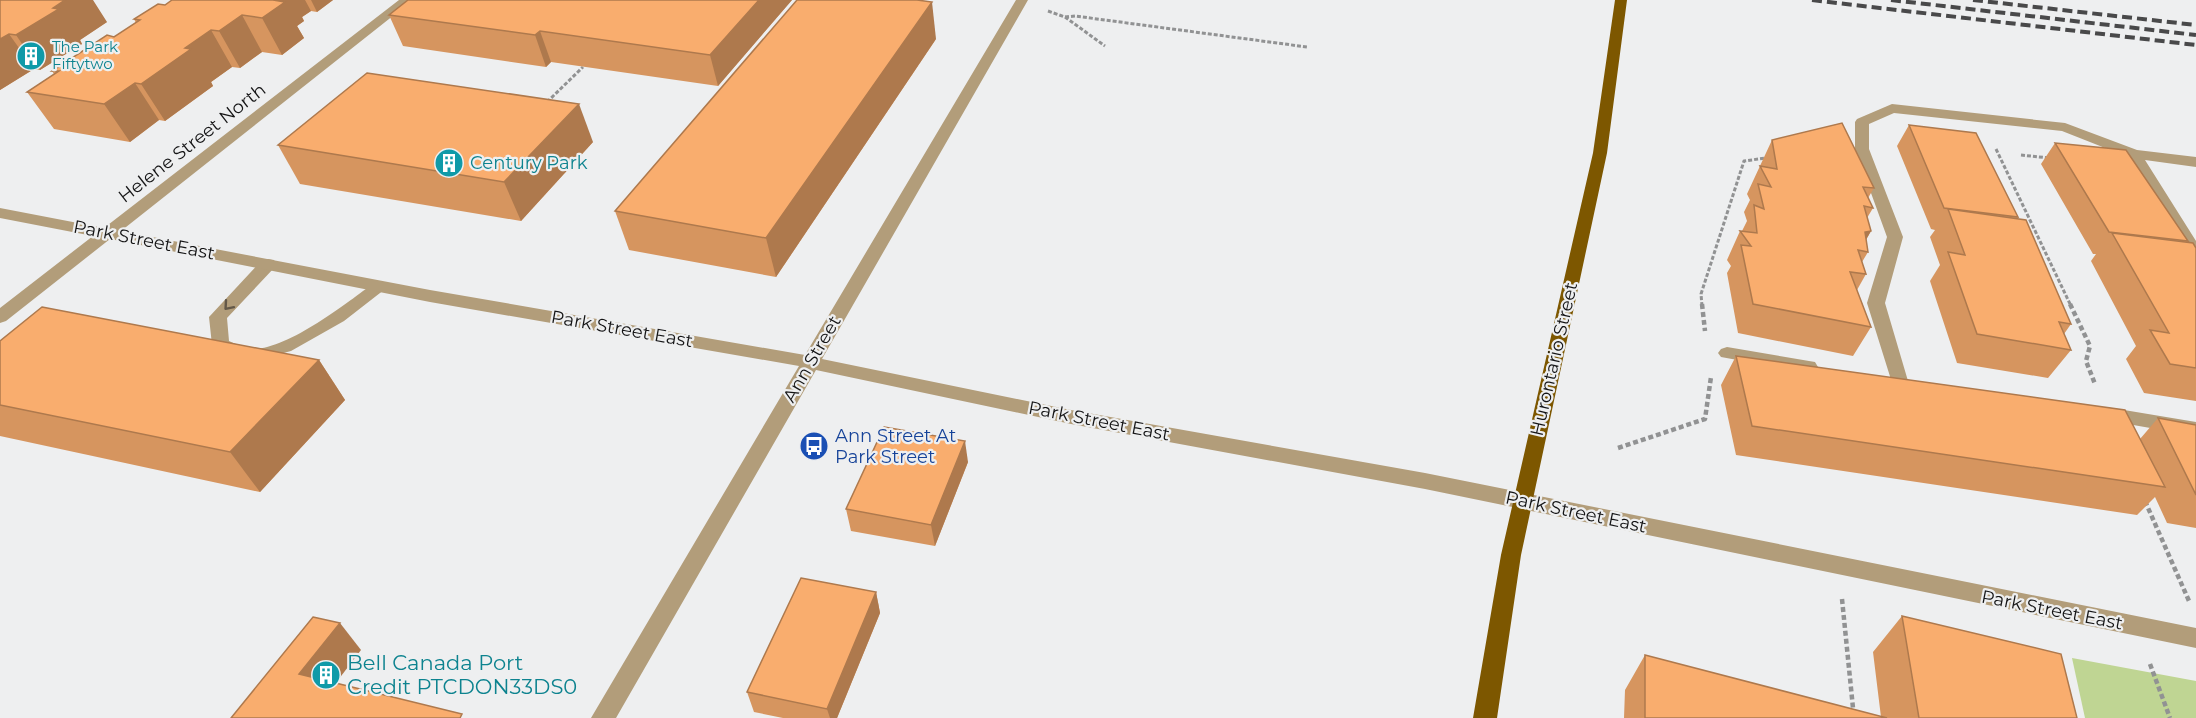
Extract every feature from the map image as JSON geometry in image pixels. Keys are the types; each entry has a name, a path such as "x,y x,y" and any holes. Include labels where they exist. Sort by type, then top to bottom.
{"main road":[{"name":"Hurontario Street","path":"1485,718 1510,555 1600,153 1621,0"}],"street":[{"name":"Helene Street North","path":"0,317 407,0"},
{"name":"Ann Street","path":"603,718 1022,0"},
{"path":"1899,381 1876,303 1895,237 1862,149 1862,122 1892,108 2065,128 2134,154 2196,162"},
{"path":"2134,154 2196,254"},
{"name":"Park Street East","path":"0,213 109,232 381,286 770,354 1071,417 1425,481 2196,638"},
{"path":"268,264 218,317 221,345 253,355 282,347 304,338 381,286"},
{"path":"1727,353 1830,370"},
{"path":"1876,377 1922,385"},
{"path":"2084,411 2196,429"}],"path":[{"path":"1043,9 1065,17 1105,46"},
{"path":"1065,17 1075,16 1307,47"},
{"path":"543,107 583,67"},
{"path":"1981,118 2090,346 2085,361 2107,414"},
{"path":"1986,150 2008,153"},
{"path":"2020,154 2054,159"},
{"path":"1707,341 1701,294 1744,161 1768,158"},
{"path":"1618,448 1705,419 1712,382 1711,373"},
{"path":"2144,500 2191,606"},
{"path":"1838,566 1854,718"},
{"path":"2136,626 2170,718"}],"green space":[{"path":"2072,658 2196,681 2196,718 2085,718"}],"building":[{"path":"0,0 65,0 53,8 59,9 16,35 9,34 0,39"},
{"path":"172,0 285,2 262,18 242,15 219,31 211,30 185,48 191,49 141,84 135,83 104,104 27,92 59,71 52,71 107,35 114,37 140,20 134,19 158,4 165,5"},
{"path":"408,0 759,0 710,55 540,31 535,35 389,15"},
{"path":"797,0 932,2 766,238 615,211"},
{"path":"367,73 579,104 504,182 278,145"},
{"path":"1842,123 1874,188 1863,187 1873,208 1864,206 1871,231 1865,232 1868,252 1858,250 1866,274 1850,272 1871,327 1753,304 1741,245 1751,246 1740,231 1757,233 1754,205 1764,209 1758,184 1771,187 1760,166 1777,169 1772,140"},
{"path":"1909,125 1976,133 2018,217 1944,208"},
{"path":"2055,143 2126,150 2188,241 2109,232"},
{"path":"1948,209 2026,220 2071,324 2059,322 2071,350 1977,334 1948,252 1965,255"},
{"path":"2112,233 2193,243 2196,248 2196,368 2170,364 2150,330 2169,333"},
{"path":"42,307 319,360 230,452 0,405 0,341"},
{"path":"1736,356 2125,410 2165,487 1752,426"},
{"path":"2158,418 2196,425 2196,495"},
{"path":"884,427 965,441 931,525 846,509"},
{"path":"801,578 876,592 827,709 747,692"},
{"path":"1902,616 2061,654 2077,718 1919,718"},
{"path":"313,617 340,623 299,674 462,714 460,718 231,718"},
{"path":"1645,655 1887,718 1645,718"}],"railway":[{"path":"1812,0 2196,45"},
{"path":"1891,0 2196,35"},
{"path":"1973,0 2196,25"}],"place":[{"name":"The Park Fiftytwo","path":"31,56"},
{"name":"Century Park","path":"449,163"},
{"name":"Ann Street At Park Street","path":"814,446"},
{"name":"Bell Canada Port Credit PTCDON33DS0","path":"326,675"}]}
